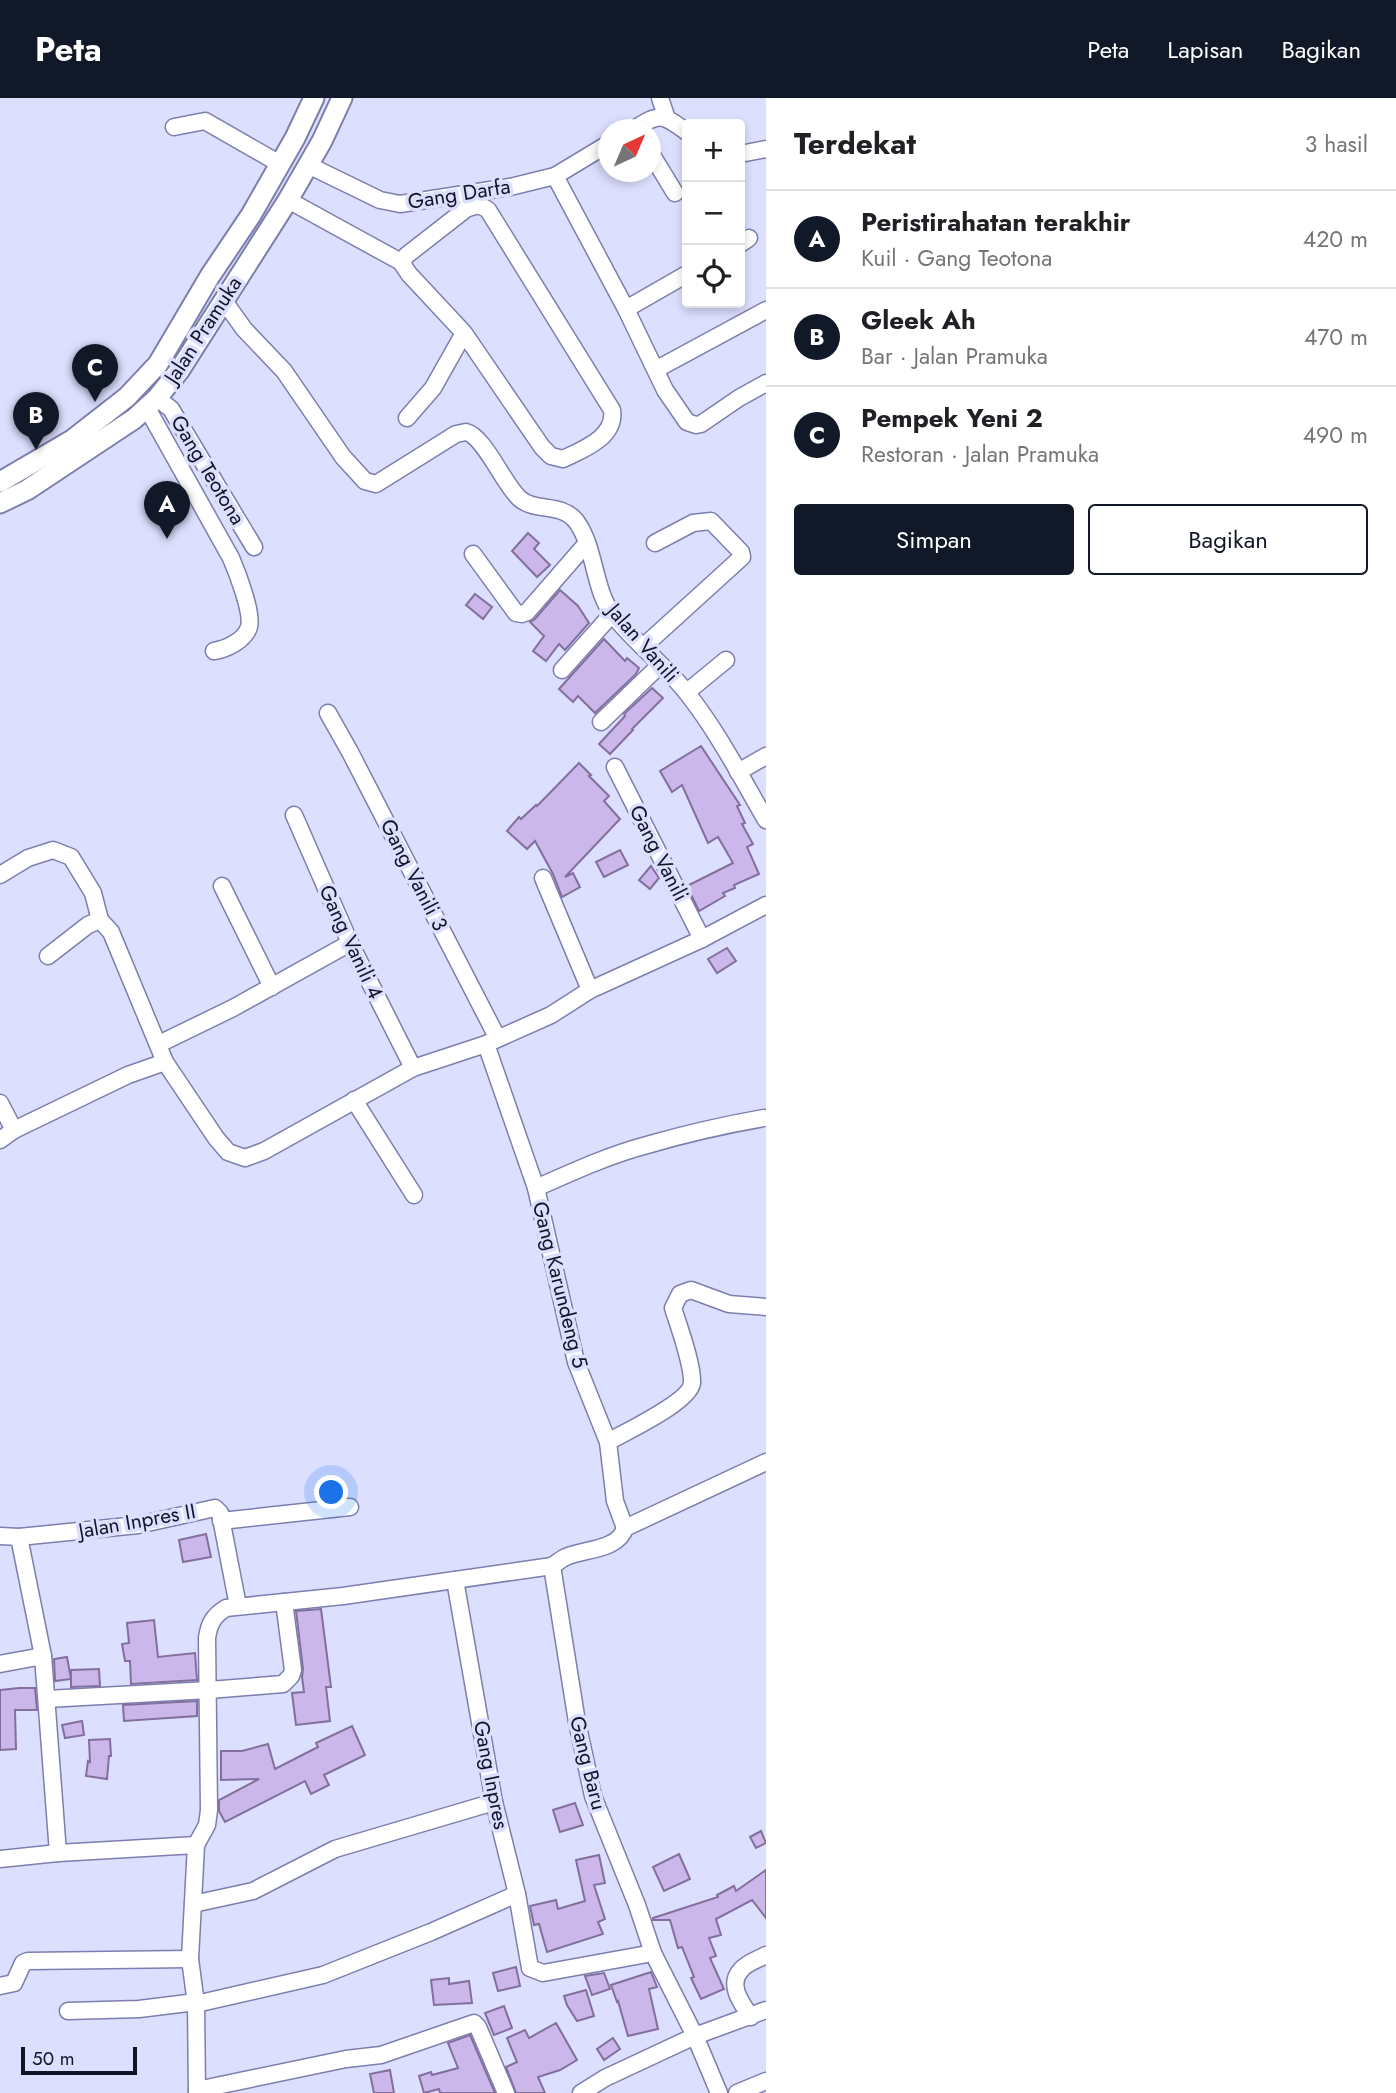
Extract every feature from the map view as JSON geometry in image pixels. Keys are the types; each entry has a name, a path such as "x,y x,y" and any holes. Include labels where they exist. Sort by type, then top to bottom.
{"main road":[{"name":"Jalan Pramuka","path":"0,503 15,482 103,416 140,385 158,364 210,276 251,215 295,138 314,98"},
{"name":"Jalan Pramuka","path":"15,482 152,403 179,371 288,200 322,141 342,98"}],"street":[{"path":"660,98 667,119"},
{"path":"650,119 667,119 682,129"},
{"path":"174,127 205,121 280,164"},
{"path":"745,153 766,149"},
{"name":"Gang Darfa","path":"308,165 380,200 400,204 510,187 555,176 598,150"},
{"path":"661,170 675,193"},
{"path":"555,176 657,369 665,390 687,422 701,424 766,383"},
{"path":"288,200 401,262 408,274 464,333 542,447 551,456 564,459 590,446 607,432 613,419 612,410 488,210 482,205 466,209 401,262"},
{"path":"626,309 682,277"},
{"name":"Jalan Vanili","path":"224,302 244,329 284,370 343,457 365,481 376,484 456,434 471,432 521,500 529,505 559,509 569,514 587,543 612,614 687,692 721,743 766,820"},
{"path":"657,369 766,310"},
{"path":"407,418 433,388 464,333"},
{"path":"152,403 231,558 245,599 249,627 232,645 214,651"},
{"name":"Gang Teotona","path":"152,403 171,409 254,547"},
{"path":"643,646 742,557 741,552 711,521 693,523 655,543"},
{"path":"473,554 516,613 522,614 527,612 587,543"},
{"path":"562,670 612,614"},
{"path":"687,692 726,660"},
{"path":"601,722 660,666"},
{"name":"Gang Vanili 3","path":"328,713 357,764 491,1040"},
{"path":"738,772 766,756"},
{"name":"Gang Vanili","path":"615,767 702,939"},
{"name":"Gang Vanili 4","path":"294,815 350,943 412,1068"},
{"path":"0,875 28,859 53,850 71,857 93,893 100,920 111,932 165,1062 216,1138 228,1152 245,1158 264,1151 412,1068 491,1040 551,1014 590,990 702,939 766,905"},
{"path":"543,878 590,990"},
{"path":"222,886 272,987"},
{"path":"48,956 88,925 100,920"},
{"path":"159,1044 233,1008 350,943"},
{"name":"Gang Karundeng 5","path":"491,1040 536,1188 576,1362 608,1442 615,1501 625,1528"},
{"path":"0,1140 14,1130 128,1075 165,1062"},
{"path":"354,1100 415,1195"},
{"path":"0,1103 14,1130"},
{"path":"536,1188 585,1166 645,1145 764,1118"},
{"path":"608,1442 679,1402 692,1384 690,1367 673,1308 680,1294 691,1290 729,1304 766,1307"},
{"path":"506,2093 488,2048 474,2023 380,2055 346,2059 197,2092 196,2003 190,1959 196,1845 208,1819 209,1626 216,1614 226,1608 552,1566 564,1558 615,1542 625,1528 766,1462"},
{"path":"221,1521 349,1507"},
{"name":"Jalan Inpres II","path":"0,1536 19,1537 138,1525 217,1509 238,1606"},
{"path":"19,1537 43,1656 58,1853"},
{"name":"Gang Baru","path":"552,1566 577,1722 593,1796 637,1905 653,1953 695,2036 719,2093"},
{"name":"Gang Inpres","path":"454,1580 494,1802 517,1894 530,1968 543,1973 653,1953"},
{"path":"47,1699 283,1684 293,1671 284,1602"},
{"path":"0,1664 43,1656"},
{"path":"193,1904 253,1891 335,1849 494,1802"},
{"path":"0,1859 196,1845"},
{"path":"68,2011 139,2009 196,2003 323,1975 442,1928 517,1894"},
{"path":"581,2093 605,2078 695,2036 758,2014 736,1995 735,1980 741,1969 766,1955"},
{"path":"0,1986 14,1983 23,1963 28,1961 190,1959"},
{"path":"737,2093 766,2081"}],"building":[{"path":"528,533 539,543 534,549 550,565 537,577 512,551"},
{"path":"560,590 578,606 589,623 565,650 559,644 546,661 533,651 544,636 530,622"},
{"path":"475,594 492,607 483,619 466,605"},
{"path":"604,639 625,661 627,658 639,668 595,713 578,696 573,702 559,689"},
{"path":"652,688 663,698 610,754 599,744 624,714"},
{"path":"701,746 740,805 737,806 745,823 742,824 753,844 747,847 759,874 734,885 735,888 723,893 725,896 699,911 687,886 733,863 718,837 708,843 682,785 672,792 660,771"},
{"path":"579,763 609,796 604,801 620,819 565,877 573,873 580,887 562,897 535,841 527,849 507,831 519,817 521,819 537,806"},
{"path":"620,850 628,865 604,877 596,862"},
{"path":"651,866 659,878 650,889 639,880"},
{"path":"727,948 736,961 717,973 708,959"},
{"path":"206,1534 211,1557 183,1562 179,1540"},
{"path":"321,1609 331,1687 326,1687 330,1721 296,1725 292,1693 304,1692 296,1611"},
{"path":"154,1620 158,1657 195,1653 197,1680 131,1684 130,1661 125,1661 122,1644 129,1643 127,1623"},
{"path":"67,1657 71,1679 55,1681 54,1659"},
{"path":"99,1669 100,1686 71,1687 71,1670"},
{"path":"35,1688 37,1710 15,1710 16,1749 0,1750 0,1690"},
{"path":"197,1701 197,1716 124,1721 123,1705"},
{"path":"82,1721 84,1735 65,1738 62,1725"},
{"path":"352,1726 365,1755 324,1775 329,1785 311,1794 305,1781 225,1822 219,1811 219,1800 259,1779 221,1780 221,1751 242,1751 268,1744 275,1769 318,1747 316,1743"},
{"path":"110,1739 111,1756 107,1779 86,1776 88,1761 90,1762 89,1740"},
{"path":"575,1803 583,1825 560,1832 553,1810"},
{"path":"761,1831 766,1843 756,1848 750,1837"},
{"path":"679,1854 690,1879 664,1891 653,1867"},
{"path":"599,1855 605,1883 594,1885 605,1919 598,1922 603,1934 547,1952 539,1924 534,1925 530,1906 556,1900 558,1909 585,1901 576,1860"},
{"path":"766,1870 766,1918 752,1900 716,1919 721,1935 709,1938 716,1956 710,1958 724,1989 701,1999 691,1978 694,1977 682,1947 678,1948 670,1920 653,1918 718,1897 717,1895 734,1886 736,1891"},
{"path":"516,1967 520,1986 498,1991 493,1973"},
{"path":"651,1972 657,1987 649,1989 658,2029 628,2036 611,1985"},
{"path":"604,1973 610,1989 592,1995 585,1976"},
{"path":"449,1978 449,1984 469,1981 472,2003 434,2005 431,1980"},
{"path":"586,1990 594,2016 577,2021 564,1996"},
{"path":"504,2006 512,2028 494,2035 485,2013"},
{"path":"556,2023 577,2060 560,2070 538,2077 545,2093 516,2093 506,2067 517,2062 507,2038 525,2030 529,2038"},
{"path":"470,2035 495,2093 440,2093 439,2089 424,2093 419,2076 458,2068 448,2043"},
{"path":"613,2038 620,2049 604,2060 597,2049"},
{"path":"390,2070 394,2093 374,2093 370,2074"}],"place":[{"name":"Pempek Yeni 2","path":"95,402"},
{"name":"Gleek Ah","path":"36,450"},
{"name":"Peristirahatan terakhir","path":"167,539"}]}
